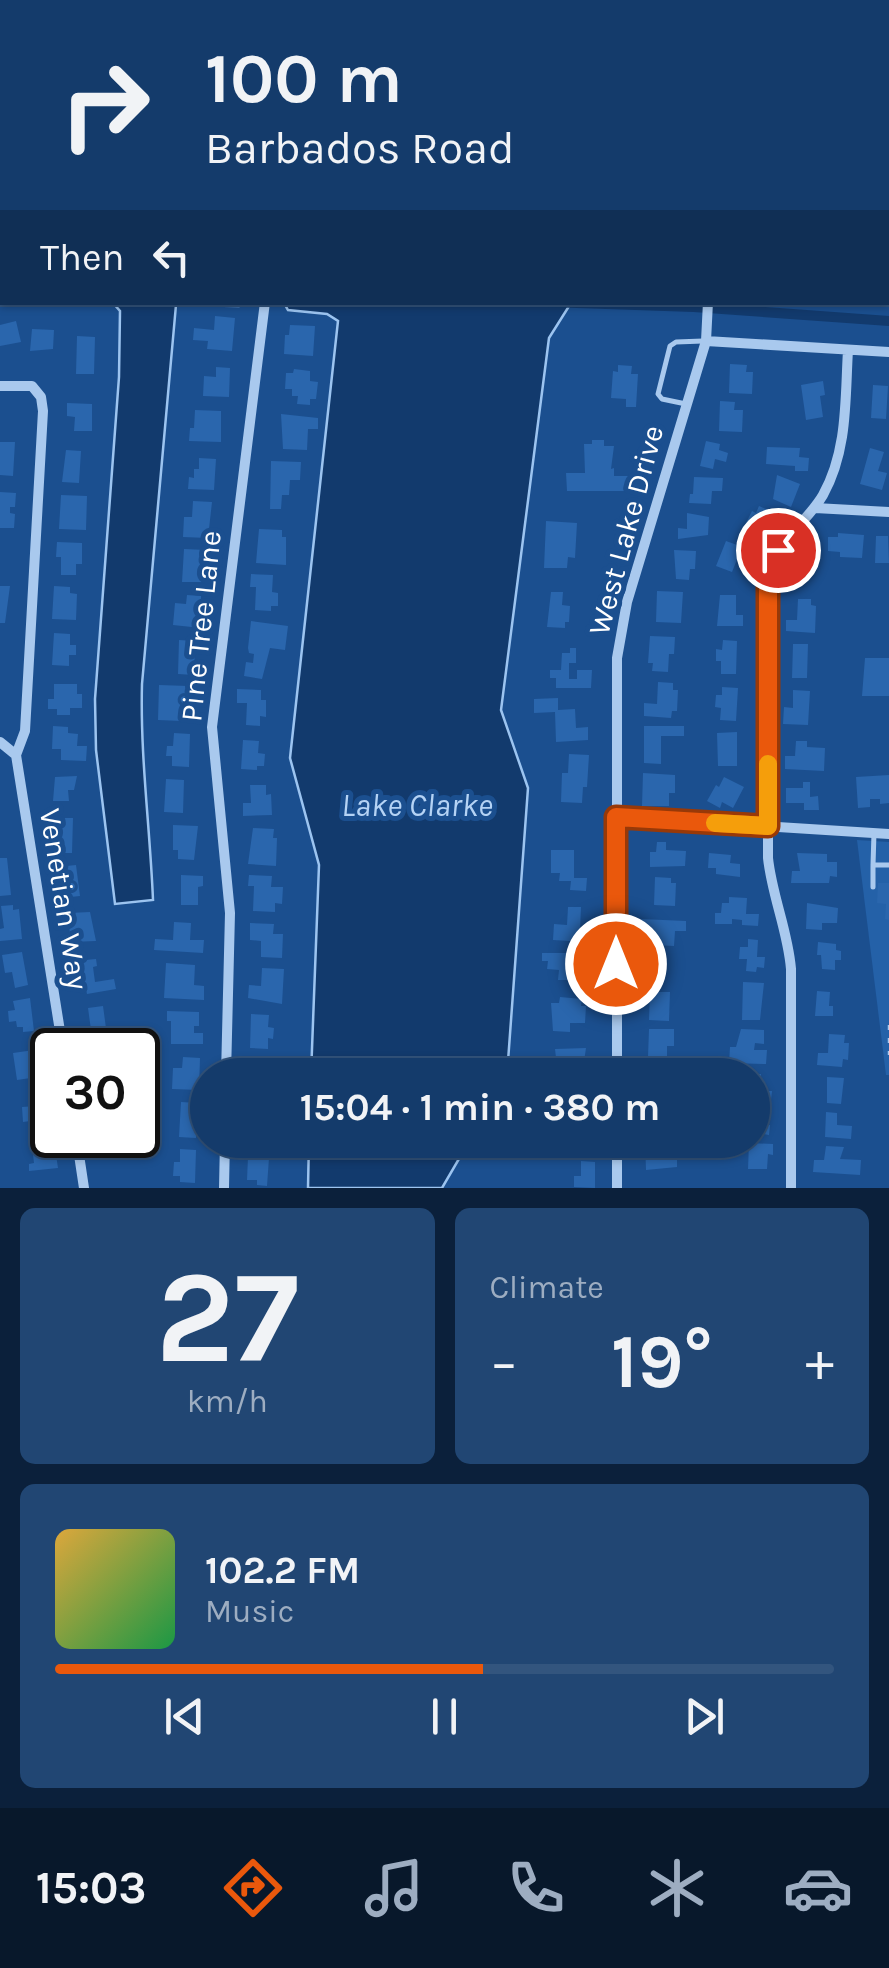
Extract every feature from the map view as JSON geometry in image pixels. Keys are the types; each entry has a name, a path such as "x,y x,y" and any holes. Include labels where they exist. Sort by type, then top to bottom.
{"street":[{"name":"Pine Tree Lane","path":"226,1058 230,913 212,727 265,305"},
{"name":"West Lake Drive","path":"617,1058 616,687 621,630 706,341 708,305"},
{"path":"706,341 889,352"},
{"path":"791,1188 791,969 788,939 769,873 769,571 778,550 815,508 840,453 848,350"},
{"name":"Venetian Way","path":"0,386 32,386 41,397 43,411 24,731 16,755 59,1028"},
{"path":"815,508 889,512"},
{"path":"0,742 16,755"},
{"path":"616,817 889,834"},
{"path":"79,1158 84,1188"},
{"path":"224,1188 225,1158"},
{"path":"617,1158 617,1188"}],"lane":[{"path":"687,404 662,399 658,394 670,346 676,342 706,341"},
{"path":"872,887 874,833"},
{"path":"873,864 889,865"}],"path":[{"path":"889,1025 889,1055"}],"shaded area":[{"path":"857,840 889,842 889,1075 886,1075"}],"water":[{"path":"115,305 176,305 142,684 153,900 115,904 96,750 95,699 119,377 120,311"},
{"name":"Lake Clarke","path":"285,305 570,305 549,338 501,710 528,788 508,1058 312,1058 319,865 290,758 338,321 327,314 288,310"},
{"path":"309,1158 460,1158 442,1188 308,1188"}],"building":[{"path":"215,316 235,318 232,351 207,349 208,341 193,340 194,328 214,330"},
{"path":"16,321 21,342 0,346 0,325"},
{"path":"290,325 315,326 313,356 284,354"},
{"path":"32,329 54,330 53,349 30,351"},
{"path":"77,336 95,337 94,374 76,374"},
{"path":"730,364 747,365 746,372 753,372 752,394 729,393"},
{"path":"618,365 632,366 631,374 638,374 636,407 626,407 626,399 611,398 613,371 618,372"},
{"path":"216,367 230,368 229,397 203,396 204,376 216,377"},
{"path":"294,369 310,371 310,381 318,382 316,399 310,399 310,405 297,404 298,396 292,396 292,389 285,389 286,373 293,373"},
{"path":"823,381 823,417 806,420 801,385"},
{"path":"873,385 888,386 886,419 871,418"},
{"path":"720,401 735,402 734,410 743,410 742,432 719,431"},
{"path":"67,403 92,404 92,431 74,431 75,417 67,416"},
{"path":"195,410 221,411 221,442 189,441"},
{"path":"281,414 318,418 318,429 308,429 307,450 283,449"},
{"path":"592,440 604,440 604,446 614,446 611,469 614,468 614,476 630,476 630,491 567,491 566,473 585,473 584,444 592,444"},
{"path":"706,441 720,444 719,450 728,453 726,462 715,459 713,469 700,466"},
{"path":"0,442 15,442 13,476 0,475"},
{"path":"767,447 800,448 799,457 809,458 808,471 766,464"},
{"path":"870,448 884,452 878,471 887,473 882,490 860,484"},
{"path":"66,450 81,451 79,483 62,482"},
{"path":"199,458 216,459 214,490 188,489 189,477 194,478 194,469 199,469"},
{"path":"271,461 301,462 300,480 290,480 289,495 282,495 281,509 270,509"},
{"path":"777,475 800,484 791,507 773,499"},
{"path":"694,477 723,478 722,491 712,491 711,504 689,503"},
{"path":"0,492 16,493 15,507 10,507 10,513 15,514 14,528 0,528"},
{"path":"61,495 87,496 86,530 59,529"},
{"path":"193,501 212,502 208,538 183,537 184,517 192,517"},
{"path":"759,506 773,512 762,539 747,533 751,525 746,523"},
{"path":"687,513 709,517 708,535 678,539 678,528 687,529"},
{"path":"546,521 577,523 575,558 568,557 567,568 544,568"},
{"path":"259,529 282,530 282,537 286,537 286,565 256,563"},
{"path":"838,533 864,535 862,558 840,557 840,552 828,551 828,537 838,537"},
{"path":"876,536 888,536 889,563 875,563"},
{"path":"726,541 751,550 747,560 738,557 732,572 716,566"},
{"path":"57,542 82,543 82,564 76,564 76,575 61,575"},
{"path":"184,549 206,550 205,582 182,582"},
{"path":"674,550 696,551 695,569 690,569 689,580 676,579"},
{"path":"251,574 273,575 272,592 278,593 278,606 271,606 271,611 255,610 256,587 250,587"},
{"path":"0,586 10,586 5,623 0,623"},
{"path":"54,586 70,587 70,593 77,594 76,620 52,619"},
{"path":"657,591 683,592 681,623 656,622"},
{"path":"551,592 563,592 562,605 570,606 565,628 547,627"},
{"path":"187,595 201,596 201,628 173,625 175,603 186,604"},
{"path":"720,595 736,595 736,615 743,615 743,626 717,626"},
{"path":"798,599 811,599 811,605 816,606 815,633 786,631 786,620 797,620"},
{"path":"251,621 288,626 285,650 270,648 262,679 244,676 246,662 253,663 254,654 248,648"},
{"path":"54,633 70,634 70,645 76,645 76,655 69,655 69,666 52,665"},
{"path":"650,636 675,637 668,672 652,671 653,663 648,663"},
{"path":"179,640 195,641 194,675 178,674"},
{"path":"723,640 737,641 736,674 721,674 721,661 716,661 716,649 722,650"},
{"path":"793,644 808,644 807,678 792,678"},
{"path":"570,648 576,648 576,663 569,663 569,679 577,679 577,670 592,670 591,688 556,688 556,678 550,678 550,670 561,670 562,653 570,653"},
{"path":"865,658 889,658 889,696 862,696"},
{"path":"658,682 673,683 673,690 678,690 677,711 672,711 671,718 644,716 644,703 657,704"},
{"path":"54,684 77,684 82,708 70,708 70,715 57,715 57,709 48,709 48,699 54,699"},
{"path":"159,685 188,686 182,721 158,720"},
{"path":"722,687 738,688 736,721 720,720 721,708 715,707 716,695 722,695"},
{"path":"237,689 261,690 261,700 266,700 266,717 260,716 260,726 246,725 247,703 237,703"},
{"path":"793,690 810,691 808,725 783,724 784,707 793,708"},
{"path":"558,698 558,710 575,709 576,728 588,727 588,740 556,742 555,712 534,713 534,699"},
{"path":"53,726 68,727 68,733 78,734 77,746 87,746 86,761 61,760 61,749 52,749"},
{"path":"644,726 684,726 684,736 661,736 661,764 644,763"},
{"path":"737,732 737,766 718,766 717,733"},
{"path":"174,733 190,734 189,767 172,766 172,756 166,756 167,746 173,746"},
{"path":"243,740 259,741 258,753 265,754 264,766 257,766 257,770 241,769"},
{"path":"796,741 807,741 807,747 825,748 824,771 785,769 785,756 795,756"},
{"path":"569,754 589,755 582,803 561,802 562,773 568,773"},
{"path":"643,773 675,775 675,793 669,793 669,806 642,806"},
{"path":"889,775 889,803 870,799 870,807 858,808 856,777"},
{"path":"77,776 74,790 68,790 69,801 53,801 55,777"},
{"path":"724,777 744,787 733,808 722,802 720,808 707,801"},
{"path":"166,779 184,780 183,813 164,812"},
{"path":"803,782 810,782 810,797 818,796 819,810 804,810 804,803 786,803 786,788 803,788"},
{"path":"250,785 266,785 266,795 271,794 272,815 243,816 243,803 251,803"},
{"path":"57,818 73,818 72,853 56,853"},
{"path":"173,825 198,826 194,860 178,859 178,850 173,850"},
{"path":"253,828 274,829 276,866 248,864"},
{"path":"657,842 666,842 666,850 686,851 685,866 650,867 650,852 656,852"},
{"path":"551,850 574,850 574,878 587,878 586,891 570,890 571,881 559,881 560,873 551,873"},
{"path":"709,853 731,855 730,863 740,864 740,877 716,874 716,868 708,868"},
{"path":"797,853 827,854 827,862 837,862 837,877 830,876 829,883 791,883 792,871 800,871"},
{"path":"0,858 7,858 11,895 0,896"},
{"path":"76,865 80,896 61,898 57,867"},
{"path":"181,875 203,876 203,886 198,887 198,905 181,905"},
{"path":"249,875 272,876 271,887 283,887 282,904 275,903 275,912 253,911 254,886 248,886"},
{"path":"655,877 671,878 671,883 676,883 675,906 654,905"},
{"path":"878,883 889,883 889,920 885,919 886,904 877,903"},
{"path":"729,897 747,898 746,914 759,914 758,926 742,925 742,920 732,919 732,924 715,924 715,913 721,913 722,903 729,903"},
{"path":"807,903 838,908 837,923 822,923 822,930 806,929"},
{"path":"13,905 13,910 19,909 22,939 0,941 0,929 4,928 1,906"},
{"path":"568,907 581,907 580,930 587,930 586,942 553,940 554,924 567,925"},
{"path":"90,912 96,941 70,942 69,913"},
{"path":"641,919 686,921 686,931 675,931 674,946 654,945 654,935 641,934"},
{"path":"174,922 191,923 190,940 204,940 203,953 154,950 155,939 173,940"},
{"path":"250,923 274,924 273,934 283,934 282,958 261,957 261,941 250,940"},
{"path":"748,939 758,940 757,957 765,957 764,968 757,967 756,972 746,971 747,959 739,959 740,947 748,947"},
{"path":"818,942 836,944 836,950 841,951 841,960 835,960 835,970 822,969"},
{"path":"22,952 28,985 15,988 12,972 5,973 2,955"},
{"path":"542,953 578,953 578,971 572,971 572,980 558,980 559,970 547,969 548,961 542,961"},
{"path":"96,959 95,982 114,979 116,989 87,994 86,989 79,990 75,961"},
{"path":"166,963 195,965 194,985 204,986 204,1000 164,998"},
{"path":"262,968 284,969 282,1004 248,998 249,985 261,986"},
{"path":"743,982 764,983 760,1020 742,1020"},
{"path":"817,991 830,992 833,1016 815,1016"},
{"path":"650,992 670,992 669,1021 649,1020"},
{"path":"560,997 582,999 581,1006 586,1006 585,1023 570,1023 570,1032 553,1031 551,1003 559,1003"},
{"path":"30,998 34,1028 30,1031 23,1032 16,1021 9,1022 8,1011 15,1010 13,1001"},
{"path":"103,1006 106,1028 91,1028 88,1008"},
{"path":"167,1011 199,1012 199,1026 194,1026 194,1033 203,1033 203,1044 171,1044"},
{"path":"251,1014 269,1015 268,1027 274,1028 273,1039 268,1038 268,1049 250,1048"},
{"path":"649,1029 674,1029 674,1046 667,1046 667,1058 648,1057"},
{"path":"741,1029 764,1030 764,1044 755,1043 754,1050 767,1050 766,1058 729,1058 730,1047 736,1047"},
{"path":"829,1034 845,1035 844,1043 849,1043 848,1060 843,1059 842,1067 817,1065 818,1053 828,1053"},
{"path":"586,1048 585,1058 556,1058 555,1049"},
{"path":"30,1051 30,1078 17,1080 13,1053"},
{"path":"183,1057 200,1058 190,1058 190,1090 172,1089 173,1068 182,1068"},
{"path":"827,1077 844,1078 841,1104 827,1103"},
{"path":"181,1102 190,1103 190,1138 179,1137"},
{"path":"30,1106 30,1121 23,1122 22,1107"},
{"path":"826,1112 837,1113 837,1125 852,1126 851,1139 825,1137"},
{"path":"826,1146 844,1147 840,1159 861,1160 860,1175 813,1172 814,1160 824,1160"},
{"path":"180,1149 190,1150 190,1158 196,1158 195,1183 180,1182 180,1176 173,1176 174,1162 180,1162"},
{"path":"33,1158 56,1158 58,1168 29,1171 29,1164 34,1163"},
{"path":"248,1158 269,1158 267,1186 247,1180"},
{"path":"646,1158 677,1158 677,1167 646,1170"},
{"path":"748,1158 768,1158 767,1169 748,1169"},
{"path":"581,1161 595,1162 595,1188 574,1187 574,1176 581,1176"}],"waterway":[{"path":"636,305 889,321"}],"slow traffic":[{"path":"715,823 768,826 768,764"}],"route":[{"path":"616,964 616,817 768,826 768,578 778,550"}]}
